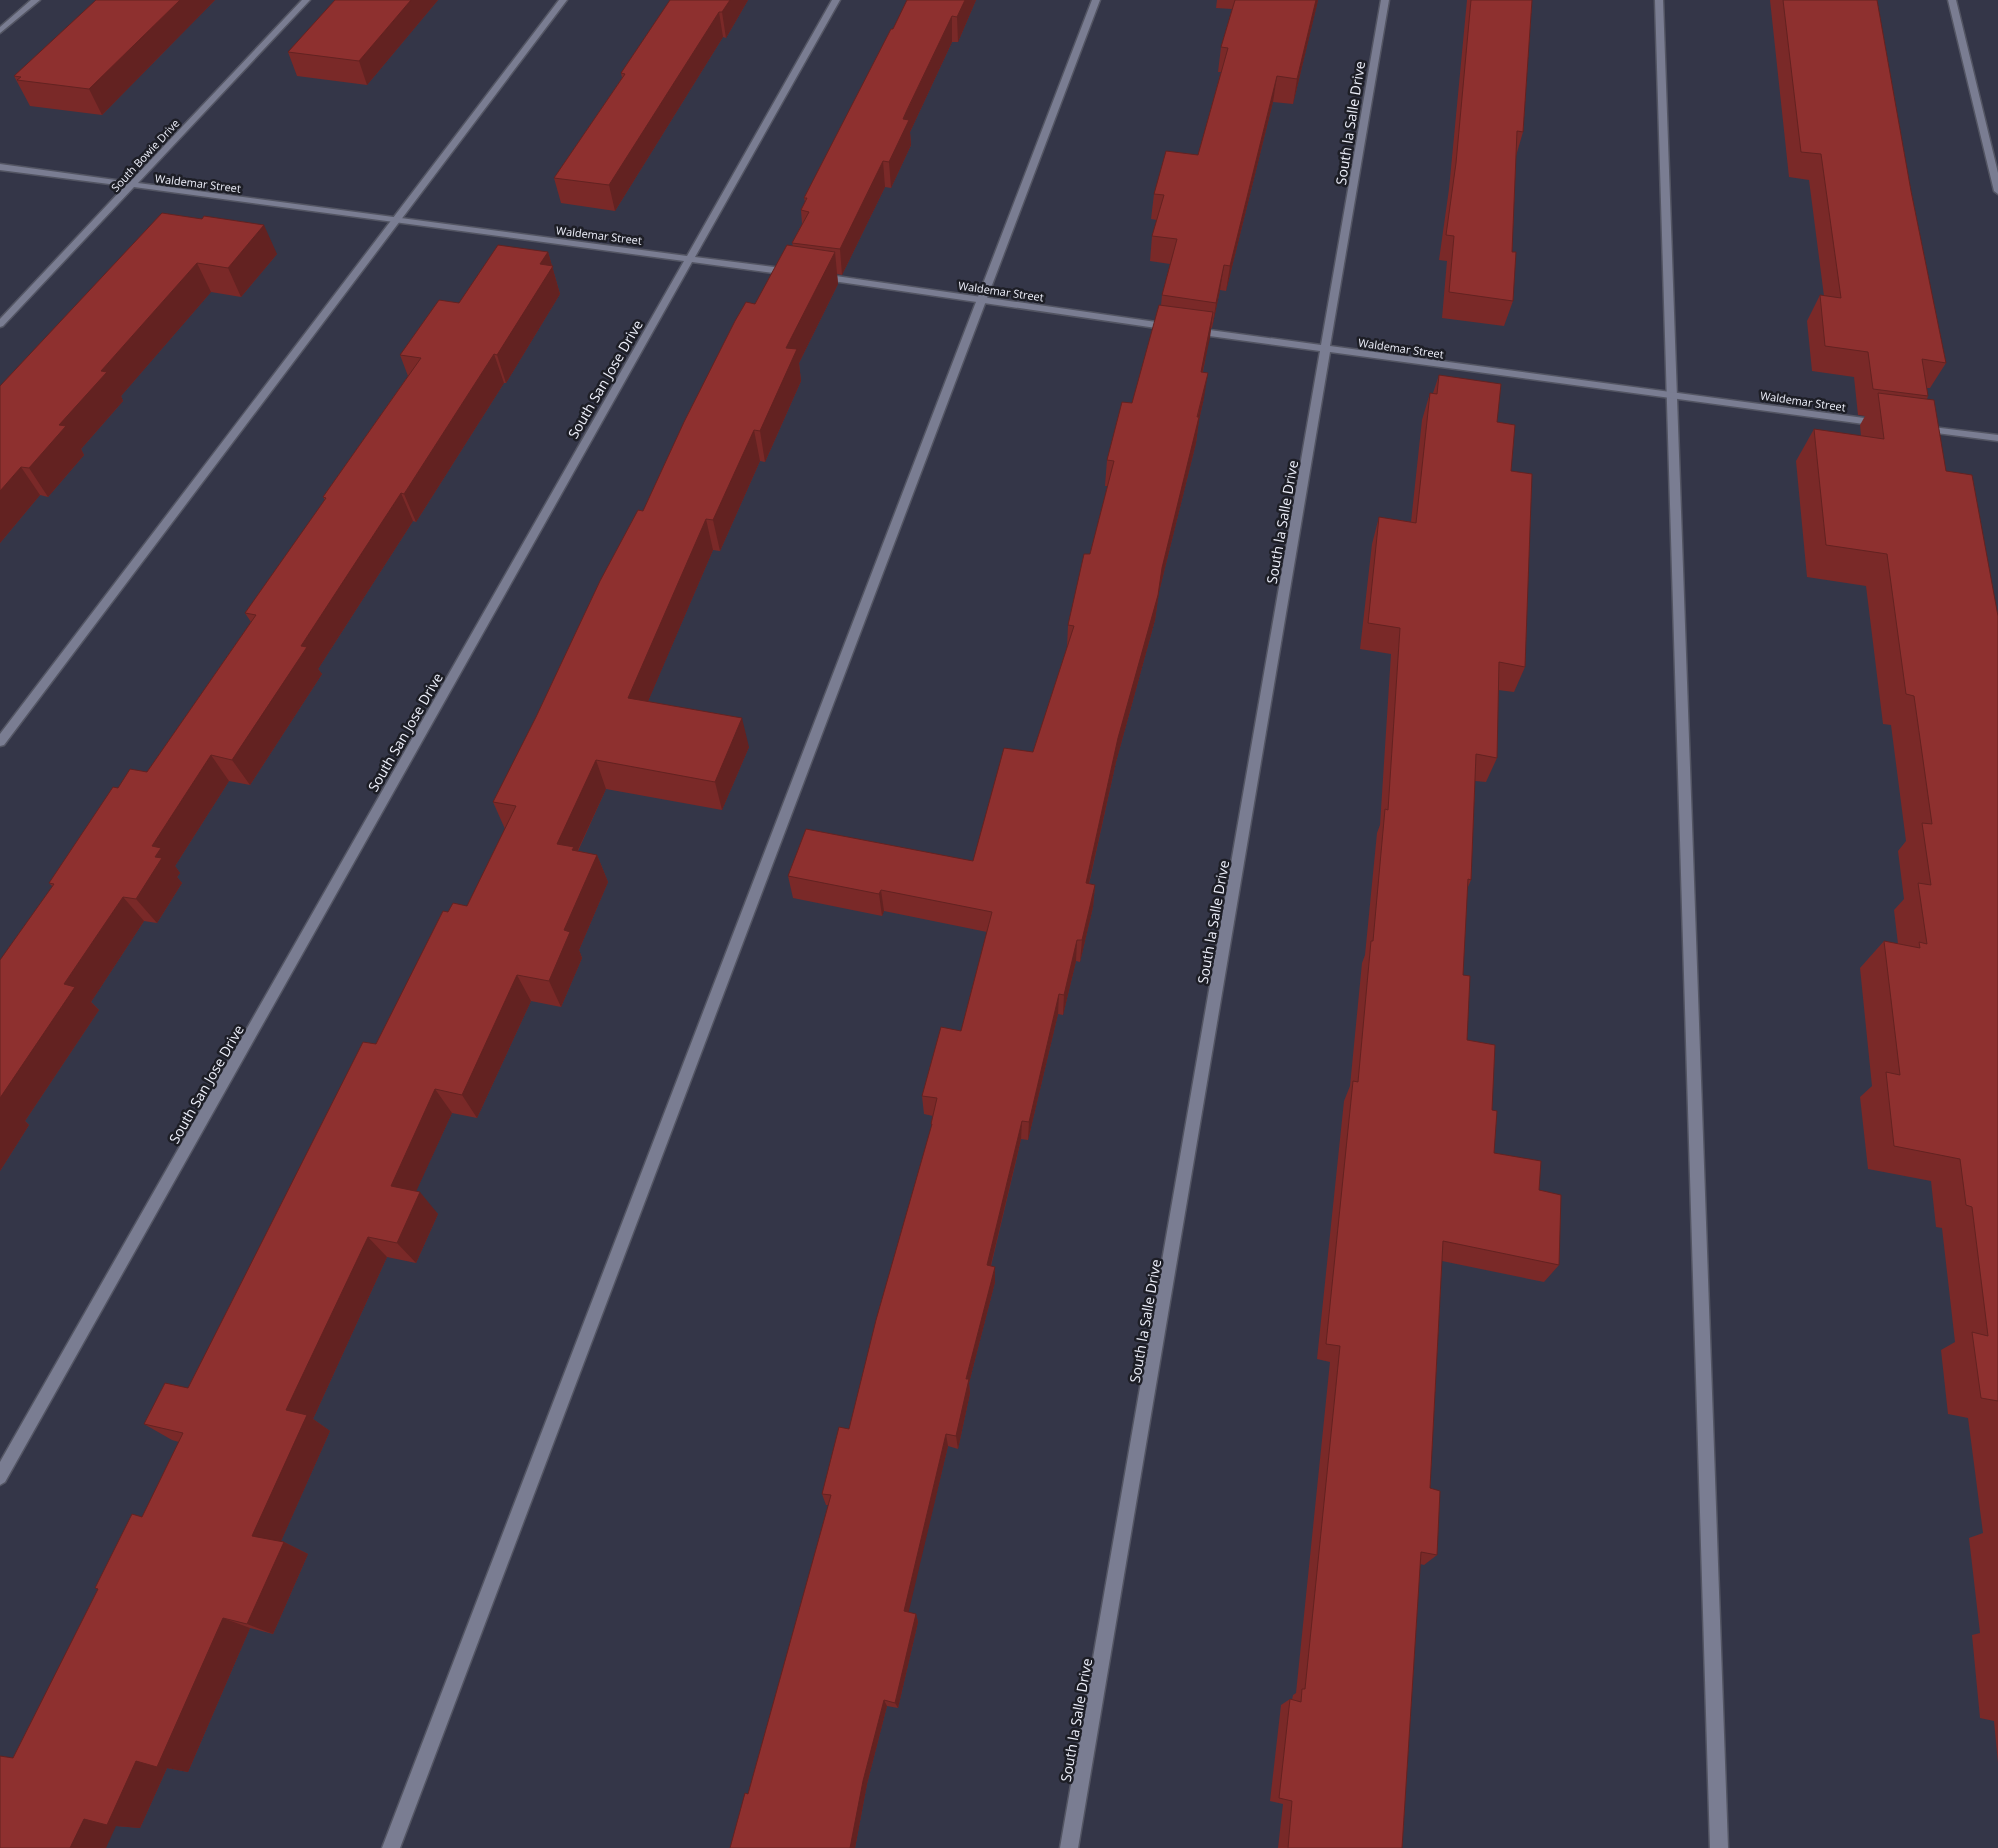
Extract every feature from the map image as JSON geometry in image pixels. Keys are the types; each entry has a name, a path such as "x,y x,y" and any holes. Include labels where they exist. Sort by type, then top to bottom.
{"street":[{"path":"0,31 36,0"},
{"name":"South Bowie Drive","path":"0,324 306,0"},
{"path":"0,742 563,0"},
{"name":"South San Jose Drive","path":"0,1477 836,0"},
{"path":"391,1848 1096,0"},
{"name":"South la Salle Drive","path":"1069,1848 1327,350 1385,0"},
{"path":"1659,0 1719,1848"},
{"path":"1952,0 1998,191"},
{"name":"Waldemar Street","path":"0,167 132,186 691,258 1327,350 1889,424"},
{"path":"1919,428 1998,438"}],"building":[{"path":"96,0 180,0 89,89 17,80 21,77 14,76"},
{"path":"335,0 411,0 359,61 288,52"},
{"path":"670,0 730,0 722,12 719,12 609,185 554,178 625,74 621,73"},
{"path":"907,0 965,0 957,17 952,16 907,110 903,119 909,120 889,162 883,161 840,249 792,243 809,212 801,210 807,198 804,198"},
{"path":"1235,0 1316,0 1297,79 1277,76 1230,266 1224,265 1216,303 1162,295 1177,239 1152,236 1164,195 1154,194 1166,151 1198,155 1228,48 1221,47"},
{"path":"1471,0 1532,0 1523,132 1517,131 1512,252 1516,252 1513,301 1449,292 1454,236 1446,235 1456,163"},
{"path":"1783,0 1877,0 1911,191 1946,363 1922,359 1928,396 1873,389 1868,352 1825,346 1820,295 1841,298 1821,154 1801,152"},
{"path":"162,213 202,219 204,216 264,225 228,268 197,263 101,371 107,372 59,425 66,426 29,468 21,467 0,491 0,386"},
{"path":"498,245 548,252 540,264 553,266 497,355 494,354 404,494 401,493 301,646 307,647 232,760 211,755 152,846 161,848 155,857 162,858 136,899 123,897 64,984 75,987 0,1098 0,960 54,884 49,883 113,787 118,788 130,769 147,772 256,615 245,613 326,498 323,497 421,358 400,355 439,300 459,303"},
{"path":"787,245 835,252 786,348 797,349 760,431 754,430 713,520 706,519 628,698 742,718 715,782 596,760 557,844 574,847 572,850 597,855 564,930 570,932 549,981 517,975 462,1095 435,1089 391,1186 420,1192 397,1243 368,1237 286,1410 307,1415 252,1536 284,1542 247,1624 223,1618 157,1767 136,1761 107,1825 84,1819 70,1848 0,1848 0,1756 13,1758 98,1589 95,1588 132,1514 142,1517 183,1433 144,1424 165,1383 188,1388 363,1042 376,1044 443,911 448,912 453,903 467,906 516,806 493,802 536,717 600,581 638,510 643,511 684,422 735,321 746,302 755,304"},
{"path":"1159,305 1213,312 1201,372 1208,373 1162,568 1158,595 1118,738 1086,883 1095,885 1082,940 1077,940 1064,995 1059,994 1029,1122 1022,1121 987,1265 995,1267 966,1379 969,1379 956,1436 946,1434 904,1611 916,1614 895,1703 884,1700 863,1781 850,1848 730,1848 745,1793 748,1794 831,1495 822,1494 839,1427 849,1429 876,1320 932,1124 937,1098 922,1096 941,1027 961,1031 992,912 881,890 879,894 788,876 806,829 973,861 1004,748 1033,752 1074,626 1068,625 1084,554 1090,554 1114,461 1107,460 1122,402 1132,403"},
{"path":"1439,375 1501,384 1497,422 1515,425 1511,471 1532,474 1525,667 1499,662 1497,758 1476,754 1471,880 1468,879 1463,975 1470,976 1467,1040 1495,1045 1492,1110 1497,1111 1494,1153 1541,1161 1539,1190 1561,1195 1559,1265 1443,1241 1430,1488 1440,1491 1437,1555 1421,1552 1402,1848 1288,1848 1292,1801 1279,1798 1290,1699 1301,1702 1302,1689 1305,1689 1340,1346 1326,1344 1353,1081 1358,1082 1385,809 1388,810 1400,628 1368,623 1379,517 1416,523 1430,393 1437,394"},
{"path":"1878,393 1934,400 1946,471 1972,475 1998,616 1998,1401 1981,1398 1972,1332 1988,1336 1972,1207 1966,1205 1960,1159 1894,1146 1886,1072 1900,1075 1884,941 1920,948 1919,942 1927,944 1918,883 1931,885 1922,823 1932,824 1914,696 1906,694 1887,554 1826,545 1814,429 1884,439"}]}
